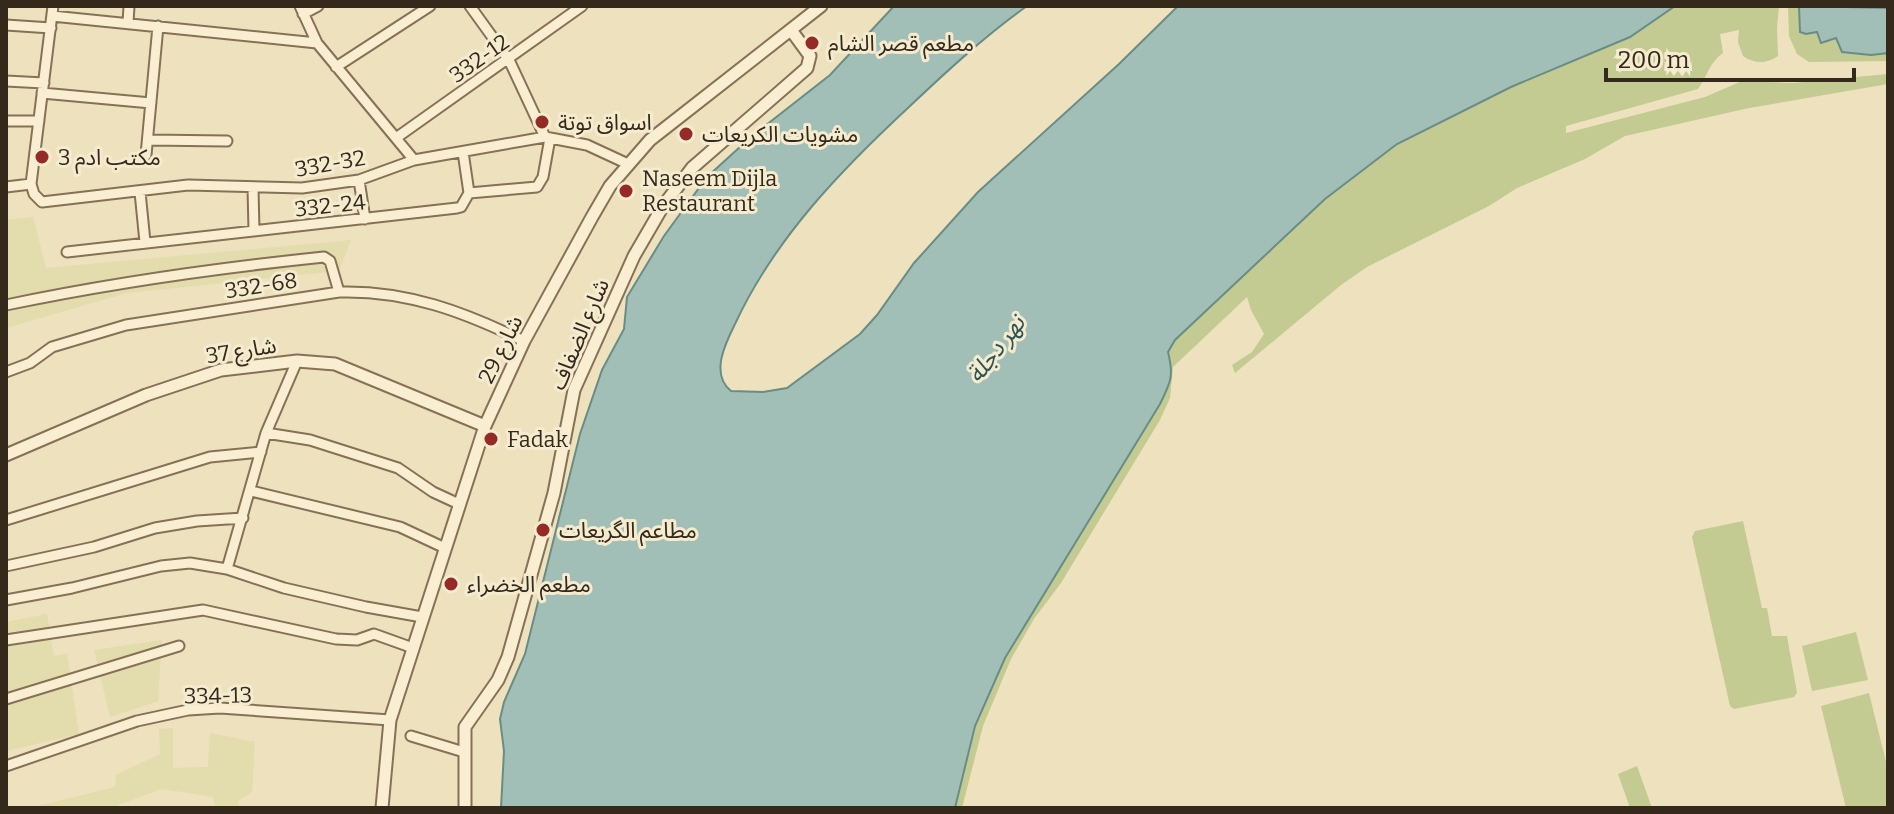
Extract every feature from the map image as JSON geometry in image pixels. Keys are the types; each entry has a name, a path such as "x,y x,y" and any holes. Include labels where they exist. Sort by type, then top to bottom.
{"street":[{"path":"128,23 129,6"},
{"path":"318,6 301,10 317,43 414,160"},
{"path":"336,67 430,6"},
{"path":"470,6 509,60 548,138"},
{"name":"332-12","path":"396,138 582,6"},
{"name":"شارع 29","path":"382,808 390,720 485,426 524,341 600,203 628,164 650,140 821,6"},
{"path":"6,187 32,189 53,11 128,23 317,43"},
{"path":"6,25 51,28"},
{"path":"146,155 158,26"},
{"name":"شارع الضفاف","path":"465,808 467,723 498,680 508,657 554,493 574,390 634,256 663,206 692,168 807,68 810,56 791,30"},
{"path":"6,81 151,103"},
{"path":"6,121 39,121"},
{"name":"332-32","path":"32,189 42,202 188,185 302,188 359,180 414,160 548,138 587,145 628,164"},
{"name":"332-24","path":"67,252 452,210 461,207 469,193 537,187 543,177 548,138"},
{"path":"148,140 227,141"},
{"path":"463,152 469,193"},
{"path":"359,180 365,219"},
{"path":"253,188 254,231"},
{"path":"140,192 145,242"},
{"path":"6,305 120,284 324,257 330,261 339,292"},
{"name":"332-68","path":"6,372 30,363 52,347 126,325 339,292 419,300 465,313 524,341"},
{"path":"227,569 266,433 297,361"},
{"name":"شارع 37","path":"6,455 146,395 221,370 297,361 335,364 485,426"},
{"path":"266,433 310,440 398,468 433,492 459,504"},
{"path":"6,520 210,457 261,452"},
{"path":"251,491 400,527 445,548"},
{"path":"6,566 94,547 155,528 243,518"},
{"path":"6,600 72,588 161,566 190,563 227,569 284,588 422,617"},
{"path":"6,640 203,610 336,639 357,640 374,634 413,648"},
{"path":"6,699 179,646"},
{"name":"334-13","path":"6,766 137,721 188,710 220,708 390,720"},
{"path":"411,736 464,752"}],"shaded area":[{"path":"33,217 46,268 351,240 339,271 127,293 6,328 6,220"},
{"path":"47,614 54,656 67,654 79,734 6,751 6,622"},
{"path":"162,640 158,701 110,717 94,650"},
{"path":"173,728 173,768 208,767 210,733 255,742 252,792 239,800 238,808 215,807 213,797 162,789 117,808 30,808 115,787 116,775 160,754 159,729"}],"green space":[{"path":"1664,6 1779,6 1778,56 1765,62 1752,60 1743,56 1738,42 1739,30 1720,34 1723,53 1698,89 1566,126 1566,133 1705,97 1742,81 1793,83 1888,74 1888,84 1749,108 1625,136 1585,159 1517,188 1489,206 1367,267 1235,373 1232,365 1252,352 1264,334 1247,297 1173,367 1170,398 1160,420 1011,659 983,726 962,808 939,808 990,681 1152,360 1354,160"},
{"path":"1788,6 1799,6 1800,32 1817,31 1836,38 1842,52 1888,53 1888,61 1809,62 1797,54 1789,36"},
{"path":"1743,521 1762,608 1767,608 1772,636 1787,636 1797,693 1794,697 1734,709 1730,706 1692,537 1695,531"},
{"path":"1856,632 1868,680 1812,691 1802,646"},
{"path":"1869,693 1888,770 1888,808 1846,808 1821,706"},
{"path":"1637,766 1652,808 1630,808 1618,774"}],"water":[{"name":"نهر دجلة","path":"894,6 1027,6 967,54 884,130 835,180 790,234 751,293 724,350 721,376 731,391 763,392 787,388 860,334 914,263 978,192 1178,6 1675,6 1630,37 1511,87 1397,144 1325,199 1175,340 1168,352 1170,379 1160,404 1005,658 975,726 955,808 501,808 504,751 500,719 504,702 525,654 580,434 602,370 624,329 627,297 664,236 707,177 752,136 830,75"},
{"path":"1799,6 1888,8 1888,53 1842,52 1836,38 1821,43 1817,32 1800,32"}],"place":[{"name":"مطعم قصر الشام","path":"812,43"},
{"name":"اسواق توتة","path":"542,122"},
{"name":"مشويات الكريعات","path":"686,134"},
{"name":"مكتب ادم 3","path":"42,157"},
{"name":"Naseem Dijla Restaurant","path":"626,191"},
{"name":"Fadak","path":"491,439"},
{"name":"مطاعم الگريعات","path":"543,530"},
{"name":"مطعم الخضراء","path":"451,584"}]}
